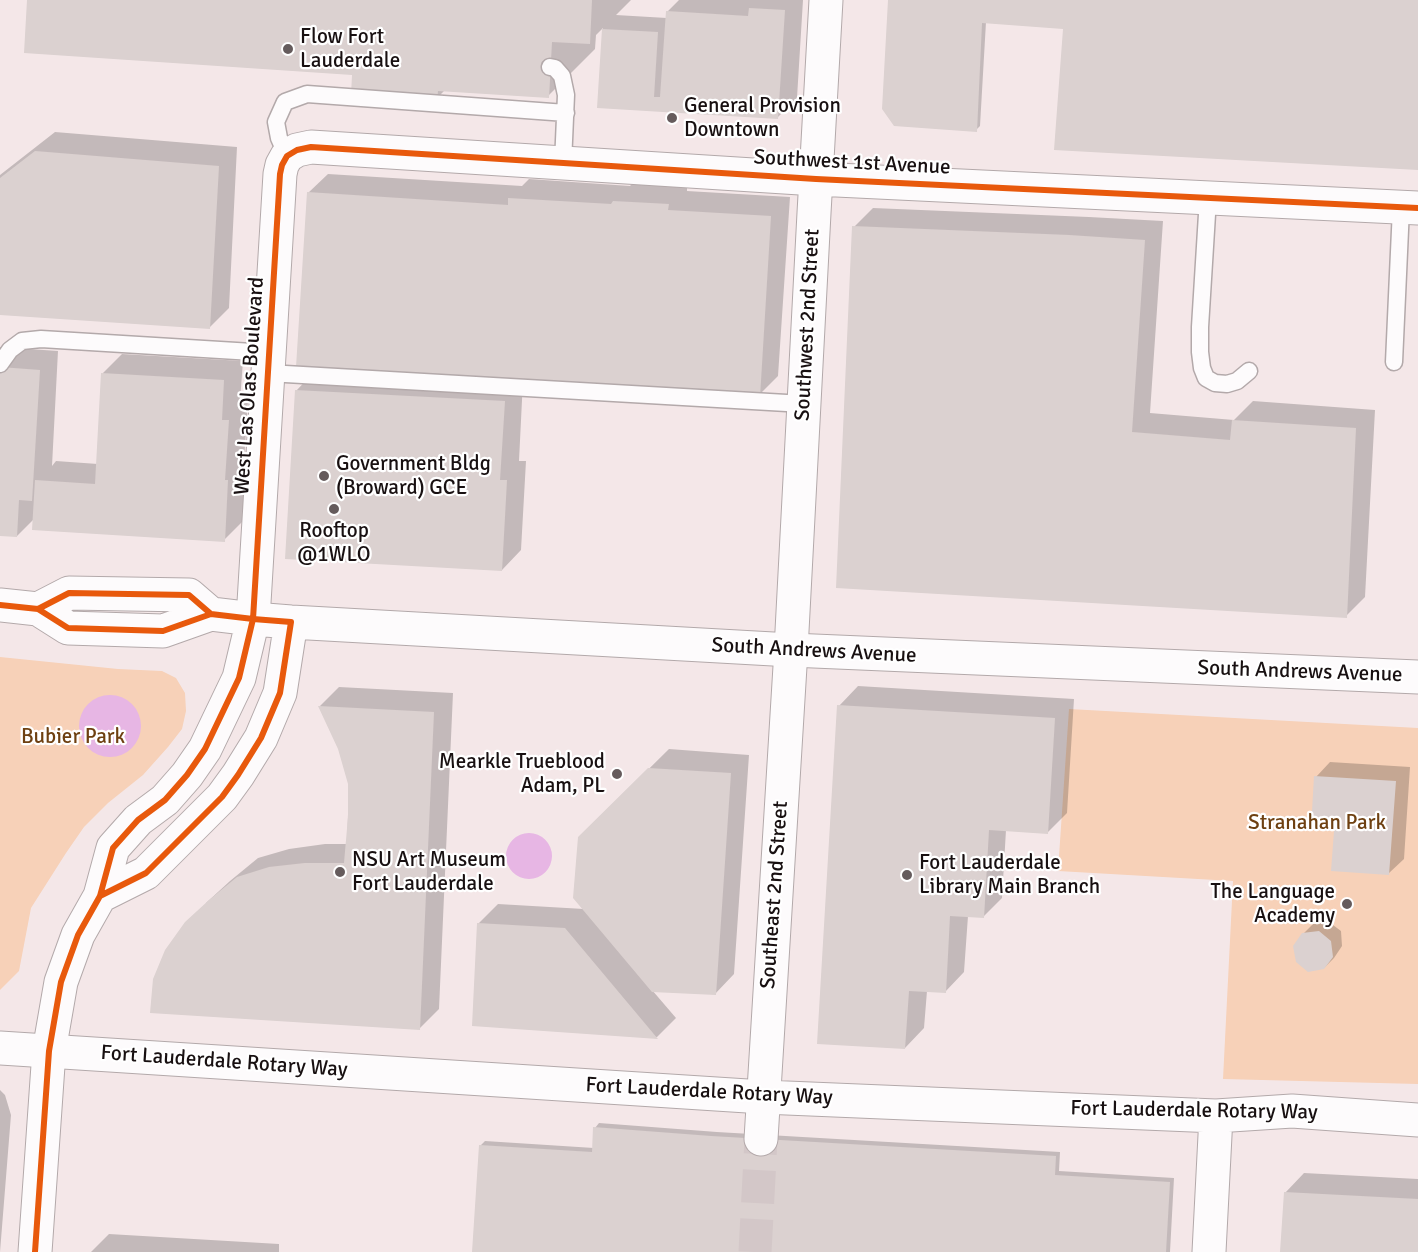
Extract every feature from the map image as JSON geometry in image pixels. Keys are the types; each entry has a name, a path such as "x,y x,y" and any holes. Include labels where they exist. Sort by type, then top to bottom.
{"street":[{"name":"Southwest 2nd Street","path":"791,650 826,0"},
{"name":"Southwest 1st Avenue","path":"287,156 297,150 311,147 816,179 1409,208"},
{"name":"West Las Olas Boulevard","path":"35,1252 49,1051 61,981 78,934 100,896 113,848 138,820 165,800 187,775 205,749 239,678 253,619 280,174 287,156"},
{"name":"South Andrews Avenue","path":"0,605 38,609 69,593 189,596 212,614 291,622 791,650 1418,677"},
{"path":"100,896 146,873 222,797 238,775 261,738 280,693 291,622"},
{"name":"Southeast 2nd Street","path":"761,1139 791,650"},
{"name":"Fort Lauderdale Rotary Way","path":"0,1048 763,1097 1216,1116 1292,1111 1418,1120"},
{"path":"1209,1252 1216,1116"}],"lane":[{"path":"550,67 555,68 562,76 566,95 563,163"},
{"path":"287,156 279,138 276,122 285,102 307,94 566,113"},
{"path":"1208,198 1200,327 1202,368 1206,378 1215,383 1227,384 1236,381 1249,371"},
{"path":"1394,362 1409,208"},
{"path":"0,364 10,350 22,341 41,339 269,363 804,404"}],"green space":[{"name":"Bubier Park","path":"0,657 162,671 176,678 185,693 186,711 182,729 168,747 143,775 108,803 84,827 66,853 31,908 19,971 0,990"},
{"name":"Stranahan Park","path":"1069,709 1418,728 1418,1084 1223,1079 1233,881 1058,871"}],"shaded area":[{"path":"104,695 116,695 132,704 139,714 141,726 139,738 132,748 116,757 104,757 93,752 84,743 79,732 79,720 84,709 93,700"},
{"path":"529,833 545,840 552,856 545,872 529,879 513,872 506,856 513,840"}],"building":[{"name":"Flow Fort Lauderdale","path":"27,0 592,0 590,44 552,42 549,98 438,91 437,100 351,95 352,75 24,53"},
{"path":"888,0 1418,0 1418,170 1054,150 1063,29 982,23 977,132 894,126 882,109"},
{"path":"749,8 785,10 778,119 597,108 602,29 658,32 654,97 660,97 666,11 748,16"},
{"path":"35,151 219,166 210,329 0,315 0,178"},
{"path":"307,192 508,205 508,198 611,204 613,201 669,204 668,210 771,216 760,397 296,367"},
{"path":"852,226 1145,240 1132,432 1230,440 1232,420 1356,428 1347,618 836,588"},
{"path":"0,367 40,370 32,501 19,500 17,537 0,536"},
{"path":"101,373 224,380 222,420 229,420 225,480 228,480 225,542 32,530 35,480 95,484"},
{"path":"295,390 505,401 500,480 507,480 502,571 285,559"},
{"name":"Fort Lauderdale Library Main Branch","path":"837,705 1055,718 1048,834 989,830 984,918 950,916 946,993 909,991 905,1049 817,1044"},
{"name":"NSU Art Museum Fort Lauderdale","path":"318,706 434,712 420,1030 150,1013 153,979 165,950 185,922 237,877 269,867 305,863 344,863 348,784 338,749"},
{"path":"648,768 731,773 716,995 652,992 573,898 578,837"},
{"path":"1314,776 1396,781 1389,875 1331,871 1334,831 1311,829"},
{"path":"477,923 565,928 658,1039 472,1026"},
{"path":"1319,931 1331,941 1333,957 1324,969 1308,972 1296,962 1293,946 1302,933"},
{"path":"593,1127 1056,1156 1055,1175 1170,1182 1166,1252 472,1252 479,1145 592,1152"},
{"path":"1284,1192 1418,1199 1418,1252 1280,1252"}],"tunnel":[{"path":"755,1252 761,1139"}],"cycle path":[{"path":"35,1252 49,1051 61,982 78,935 100,896 113,848 138,820 165,800 187,775 205,749 239,678 253,619 280,174 287,156 297,150 311,147 816,179 1418,208"},
{"path":"38,609 69,593 189,595 211,614"},
{"path":"0,605 38,609 68,628 163,631 211,614 291,622 280,693 261,738 238,775 222,797 146,873 100,896"}],"place":[{"name":"Flow Fort Lauderdale","path":"288,49"},
{"name":"General Provision Downtown","path":"672,118"},
{"name":"Government Bldg (Broward) GCE","path":"324,476"},
{"name":"Rooftop @1WLO","path":"334,509"},
{"name":"Mearkle Trueblood Adam, PL","path":"617,774"},
{"name":"NSU Art Museum Fort Lauderdale","path":"340,872"},
{"name":"Fort Lauderdale Library Main Branch","path":"907,875"},
{"name":"The Language Academy","path":"1347,904"}]}
